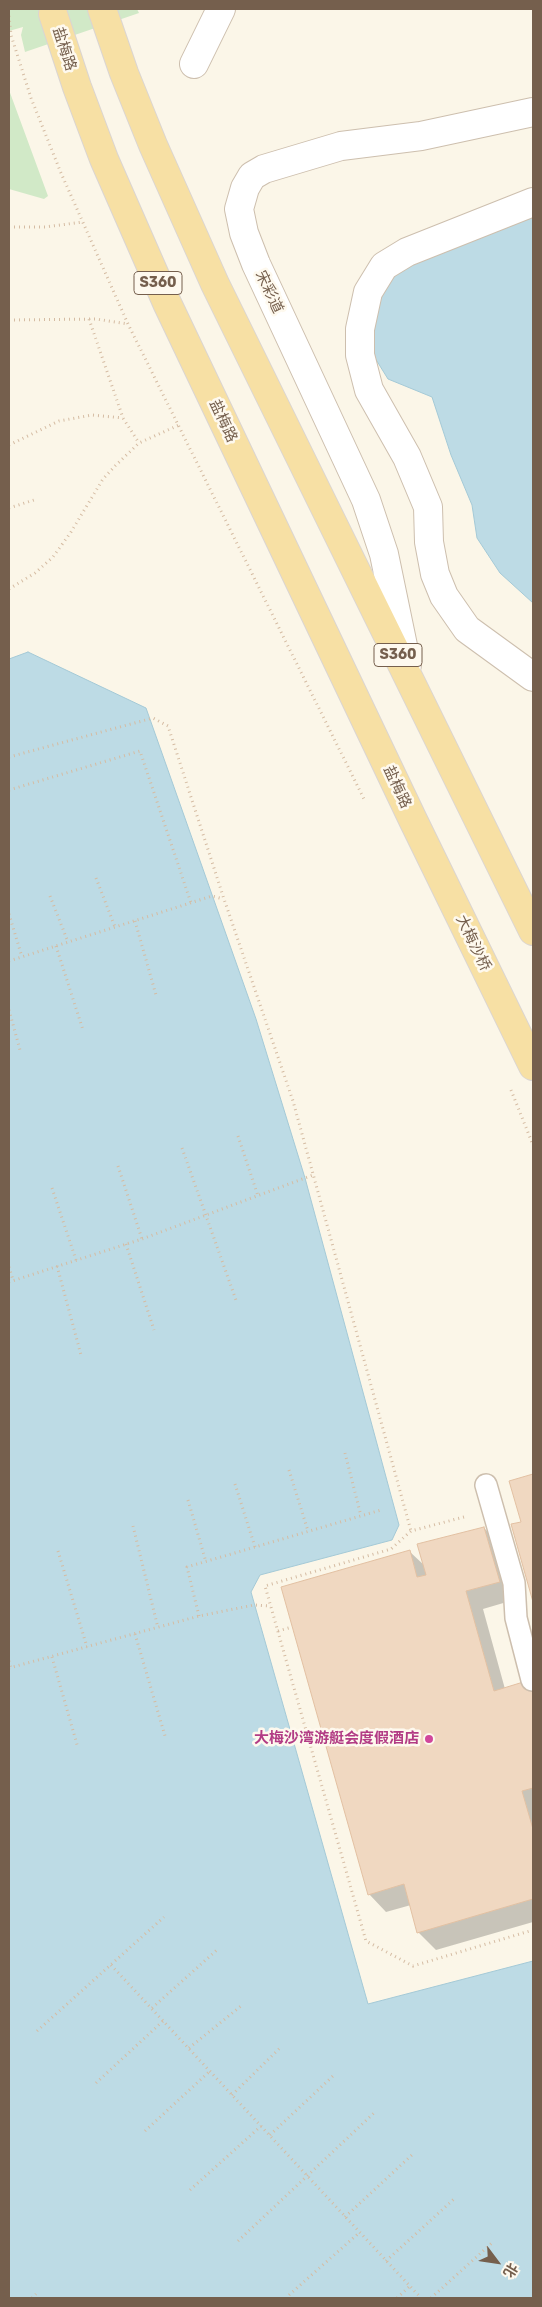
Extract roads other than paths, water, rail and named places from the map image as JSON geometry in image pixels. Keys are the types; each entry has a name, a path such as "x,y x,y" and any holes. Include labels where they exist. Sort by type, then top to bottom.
{"main road":[{"name":"S360","path":"102,9 124,73 153,144 215,284 533,932"},
{"name":"盐梅路","path":"53,14 77,88 101,150 167,303 413,820"},
{"name":"大梅沙桥","path":"413,820 533,1066"}],"street":[{"path":"194,64 221,9"},
{"name":"宋彩道","path":"410,679 384,554 366,500 256,264 244,234 239,209 252,176 264,169 341,146 422,136 533,112"},
{"path":"533,202 407,252 384,266 368,292 360,329 360,356 369,390 408,457 428,508 429,542 435,574 444,596 467,629 533,677"}],"lane":[{"path":"486,1485 514,1582 516,1618 532,1680"}],"water":[{"path":"533,215 533,603 500,573 477,538 472,505 451,455 432,397 388,379 375,358 372,331 379,300 393,272"},
{"path":"28,652 146,708 256,1019 305,1178 399,1525 392,1540 260,1575 251,1592 368,2004 533,1961 533,2298 9,2298 9,659"}],"place":[{"name":"大梅沙湾游艇会度假酒店","path":"429,1739"}]}
